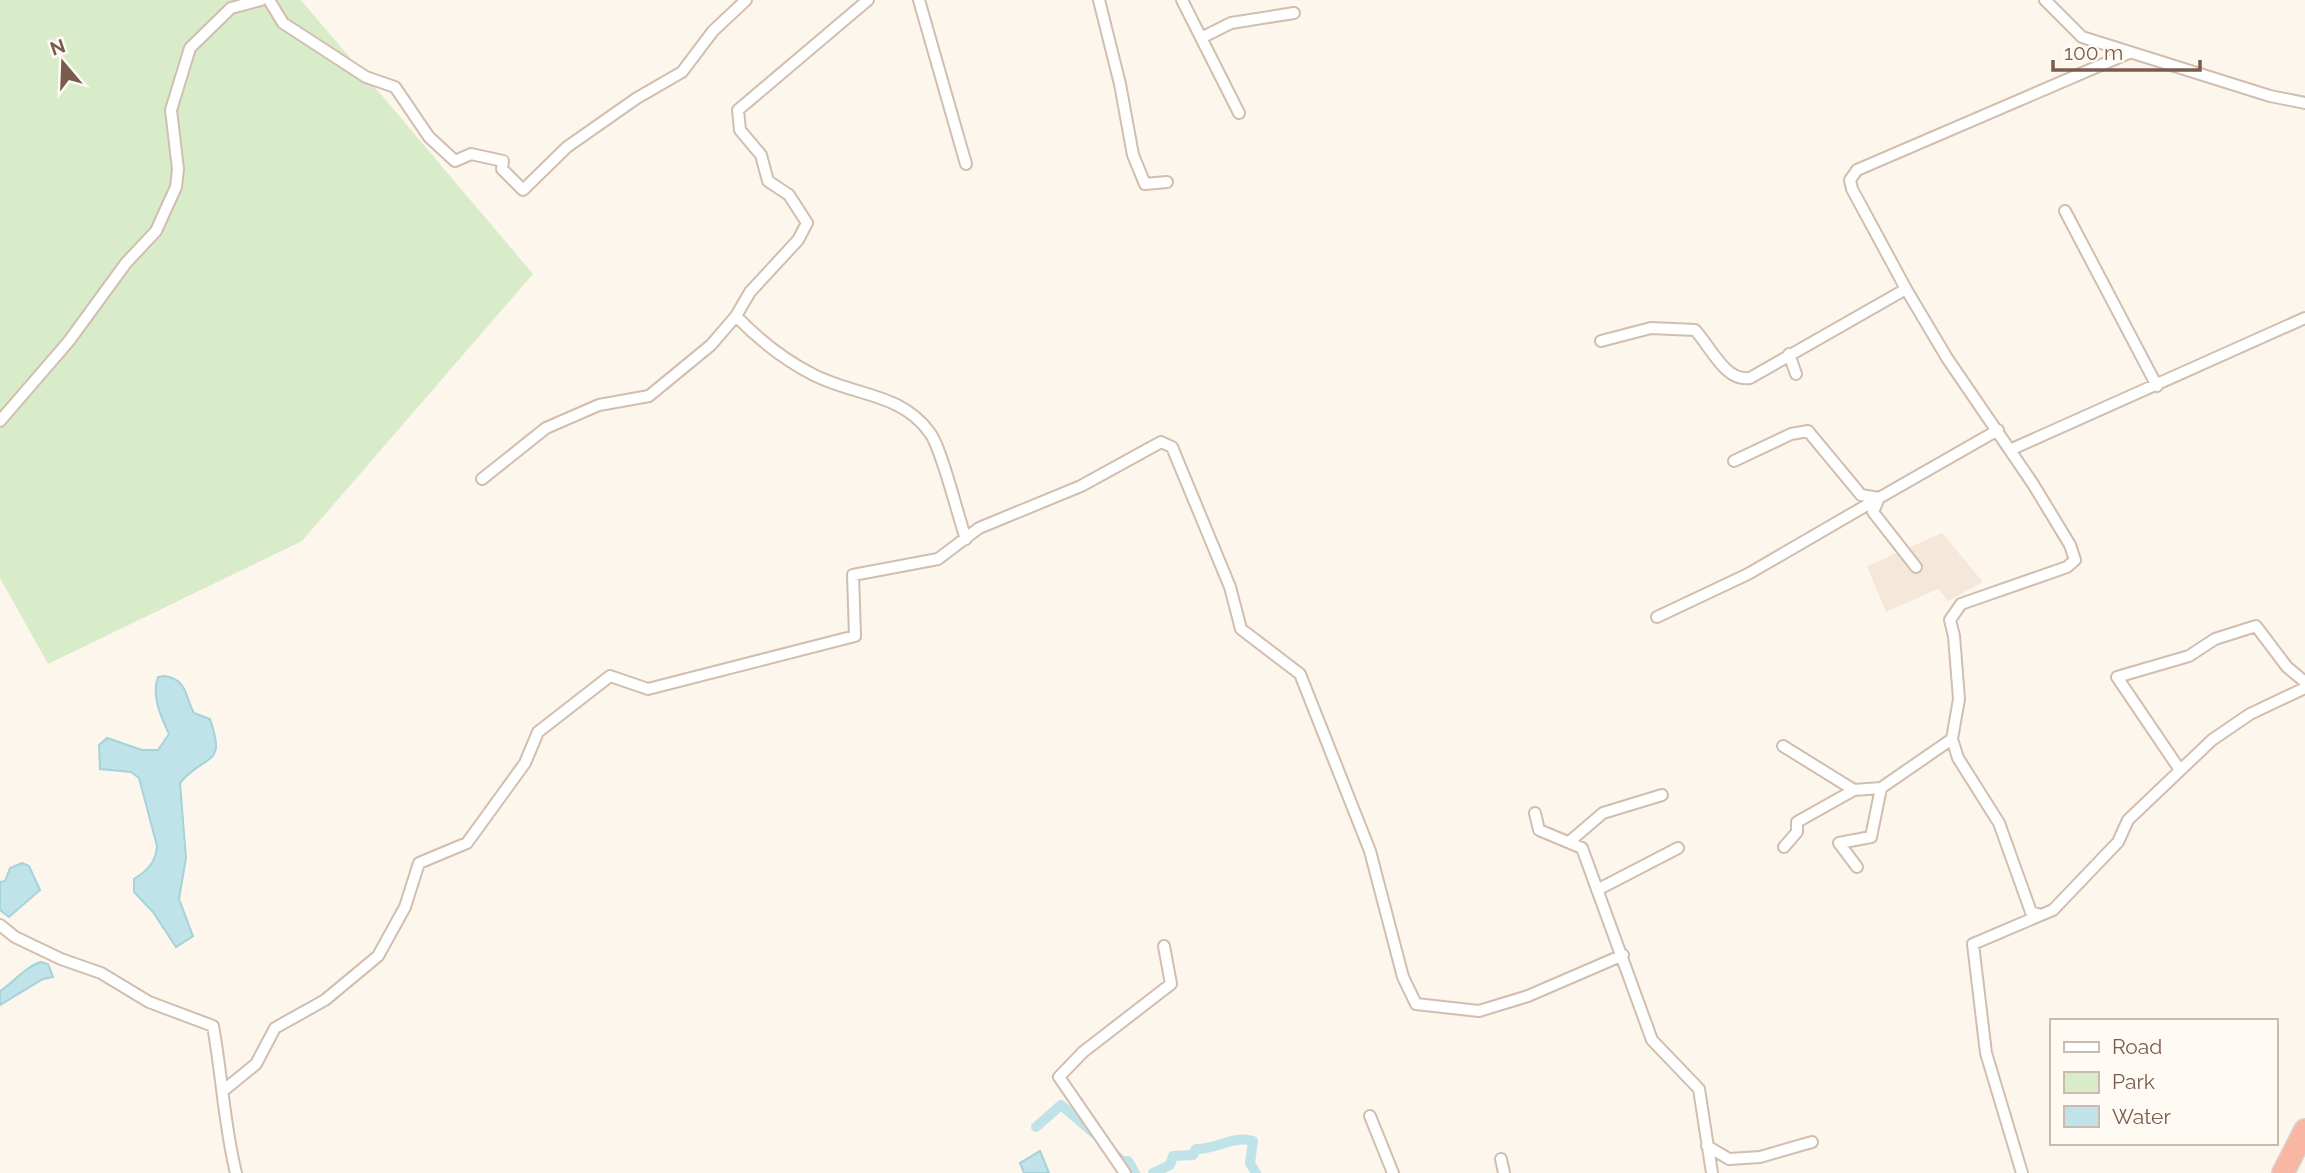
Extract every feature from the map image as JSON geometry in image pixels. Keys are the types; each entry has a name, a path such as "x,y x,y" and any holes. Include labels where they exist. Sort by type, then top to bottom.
{"highway":[{"path":"2283,1173 2303,1142"}],"street":[{"path":"0,421 69,341 126,263 156,231 176,187 178,169 171,110 190,48 231,8 261,0"},
{"path":"269,0 283,23 366,77 396,87 429,137 455,161 471,154 503,161 502,169 523,190 576,141 637,98 681,72 713,31 746,0"},
{"path":"482,479 547,428 599,405 649,396 711,345 736,316 750,292 798,240 807,223 789,195 768,181 761,155 740,130 738,110 868,0"},
{"path":"919,0 966,164"},
{"path":"1099,0 1120,85 1133,155 1144,184 1167,182"},
{"path":"1182,0 1239,113"},
{"path":"2045,0 2082,37 2270,96 2305,103"},
{"path":"1201,38 1231,23 1294,13"},
{"path":"2041,915 2031,912 1998,823 1958,758 1952,739 1959,699 1954,636 1950,620 1953,611 1961,604 2067,568 2075,560 2070,545 2012,449 1947,358 1906,289 1852,189 1850,180 1857,170 2129,53"},
{"path":"2065,211 2157,386"},
{"path":"1601,341 1651,328 1695,330 1729,374 1739,379 1750,377 1906,289"},
{"path":"736,316 750,331 813,375 872,393 906,408 932,434 966,540"},
{"path":"2012,449 2305,318"},
{"path":"1789,354 1796,374"},
{"path":"1657,617 1748,574 1998,430"},
{"path":"1734,461 1791,434 1808,431 1861,495 1879,498"},
{"path":"224,1090 256,1064 275,1028 325,1000 378,956 405,907 419,863 467,843 525,763 538,732 610,676 648,689 855,636 853,575 938,559 979,528 1081,486 1161,442 1172,447 1230,587 1241,629 1300,674 1370,851 1403,976 1416,1004 1479,1011 1528,996 1623,955"},
{"path":"1879,498 1873,512 1916,567"},
{"path":"2180,771 2117,677 2189,656 2215,639 2256,626 2287,667 2305,682"},
{"path":"2022,1173 1986,1053 1973,944 2053,910 2118,842 2129,820 2212,740 2250,714 2305,688"},
{"path":"1784,847 1797,832 1797,822 1854,790 1881,788 1952,739"},
{"path":"1783,746 1854,790"},
{"path":"1857,867 1839,843 1871,837 1881,788"},
{"path":"1569,842 1603,813 1662,795"},
{"path":"1535,813 1539,830 1582,848 1652,1040 1699,1089 1712,1173"},
{"path":"1597,890 1678,848"},
{"path":"0,925 15,937 61,960 101,973 149,1002 213,1027 224,1090 226,1136 236,1173"},
{"path":"1125,1173 1059,1077 1083,1052 1171,984 1164,946"},
{"path":"1370,1116 1393,1173"},
{"path":"1707,1146 1729,1158 1760,1157 1812,1142"},
{"path":"1501,1160 1504,1173"}],"shaded area":[{"path":"1942,533 1983,582 1948,601 1938,589 1886,612 1867,566"}],"green space":[{"path":"0,0 301,0 533,274 302,541 48,664 0,578"}],"water":[{"path":"165,676 182,685 194,713 210,719 216,745 211,758 189,773 180,783 186,858 179,899 193,936 176,947 153,912 134,892 134,879 150,866 157,846 139,778 131,772 100,769 99,745 107,738 142,750 158,750 169,734 158,706 156,692 158,677"},
{"path":"22,863 29,866 40,890 9,917 0,910 0,882 5,881 10,868"},
{"path":"41,962 48,964 53,977 43,979 0,1005 0,991"},
{"path":"1040,1151 1049,1173 1024,1173 1020,1163"}],"waterway":[{"path":"1036,1127 1061,1105 1095,1134"},
{"path":"1153,1173 1170,1165 1173,1156 1193,1155 1196,1149 1238,1140 1253,1141 1250,1163 1256,1173"},
{"path":"1113,1153 1123,1162 1128,1161 1135,1173"}]}
